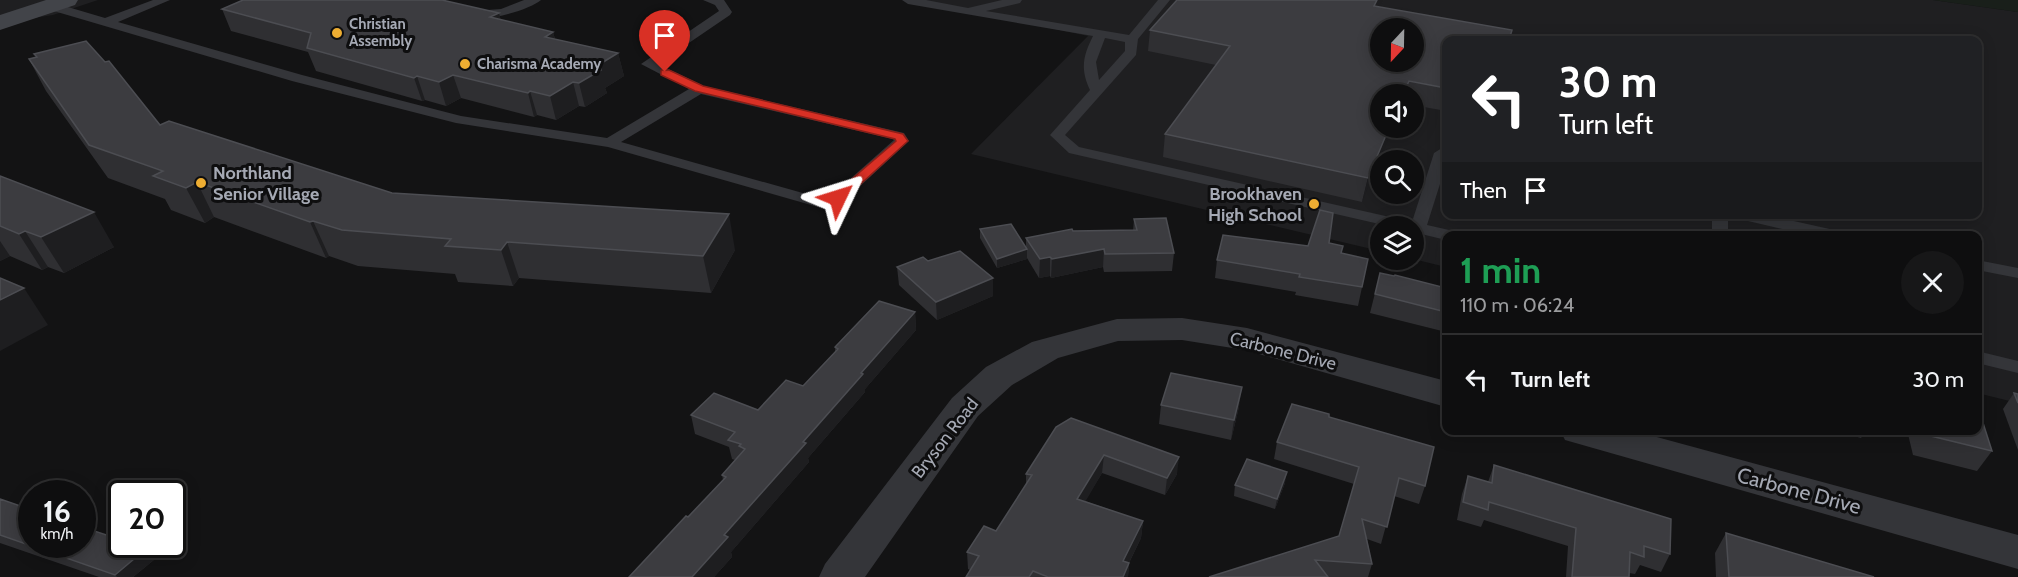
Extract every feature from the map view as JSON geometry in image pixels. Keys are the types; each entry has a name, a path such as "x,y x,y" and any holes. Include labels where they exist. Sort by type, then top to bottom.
{"main road":[{"path":"0,23 59,3"}],"street":[{"name":"Carbone Drive","path":"1117,330 1182,329 1247,339 1442,393"},
{"name":"Bryson Road","path":"841,577 965,407 999,376 1045,350 1117,330"},
{"name":"Carbone Drive","path":"1597,435 2018,552"}],"lane":[{"path":"108,21 164,0"},
{"path":"463,13 474,15 503,12 535,0"},
{"path":"59,3 108,21 297,78 461,120 609,143 825,204 838,198 902,141 899,136 699,89 648,64 726,12 719,2 709,0"},
{"path":"908,0 1132,39"},
{"path":"968,12 1016,0"},
{"path":"1164,0 1132,39 1131,52 1057,135 1074,150 1370,217"},
{"path":"1097,91 1089,76 1088,60 1101,34"},
{"path":"609,143 699,89"},
{"path":"1422,216 1442,153"},
{"path":"1760,219 1814,231"},
{"path":"1424,229 1442,234"},
{"path":"1982,266 2018,273"},
{"path":"1982,358 2018,367"}],"shaded area":[{"path":"0,0 98,0 53,15 0,23"},
{"name":"Brookhaven High School","path":"916,0 1933,0 2018,12 2018,403 1982,394 1982,231 1442,231 1442,266 1424,262 1424,216 1370,216 1370,249 971,154 1088,36"},
{"path":"1933,0 2018,0 2018,12"}],"building":[{"path":"243,0 442,0 499,13 490,17 553,32 545,37 618,53 600,64 601,70 579,83 573,82 550,96 453,75 439,82 417,76 414,78 307,48 311,33 222,9"},
{"path":"1177,0 1377,0 1374,6 1512,30 1510,36 1442,36 1442,87 1409,81 1408,84 1370,84 1370,138 1385,138 1380,150 1370,150 1368,178 1165,134 1230,46 1150,30"},
{"path":"86,41 105,62 109,61 160,125 169,121 392,193 729,214 703,256 507,242 501,250 445,246 451,239 342,230 310,222 197,182 186,188 153,176 163,171 89,145 29,59 37,57 34,54"},
{"path":"0,176 94,212 41,237 25,231 19,234 0,226"},
{"path":"1320,210 1333,213 1329,243 1343,246 1341,253 1368,259 1362,287 1217,260 1223,235 1308,246"},
{"path":"1166,218 1174,253 1105,254 1104,249 1052,259 1050,257 1040,259 1026,238 1072,229 1073,231 1137,230 1134,219"},
{"path":"1011,224 1027,249 997,259 980,229"},
{"path":"960,251 993,278 936,302 897,267 923,257 928,261"},
{"path":"1380,273 1395,275 1442,287 1442,311 1375,294"},
{"path":"0,278 24,288 0,300"},
{"path":"879,301 915,312 803,442 806,443 724,535 728,537 692,577 629,577 726,477 722,475 745,449 739,446 741,444 728,440 735,432 691,415 714,393 758,410 786,380 803,386 838,349 835,347"},
{"path":"1171,373 1242,387 1234,420 1161,405"},
{"path":"1292,404 1434,447 1425,486 1399,478 1387,527 1362,519 1372,564 1315,560 1328,577 1209,577 1339,536 1359,467 1277,442"},
{"path":"1071,418 1179,457 1167,478 1104,455 1077,499 1143,521 1123,561 1129,563 1123,577 1048,577 1033,571 1029,577 966,577 979,556 967,552 984,526 996,531 1032,475 1026,474 1056,427"},
{"path":"1983,423 1992,451 1927,435 1982,435"},
{"path":"1247,459 1287,472 1277,499 1235,485"},
{"path":"1494,465 1671,519 1670,554 1644,546 1644,557 1630,552 1629,577 1572,577 1576,528 1489,502 1488,510 1463,502 1468,476 1492,483"},
{"path":"0,499 18,505 18,541 0,535"},
{"path":"96,532 108,535 108,558 135,558 115,575 66,558 96,558"},
{"path":"1726,533 1874,577 1729,577"}],"place":[{"name":"Christian Assembly","path":"337,33"},
{"name":"Charisma Academy","path":"465,64"},
{"name":"Northland Senior Village","path":"201,183"},
{"name":"Brookhaven High School","path":"1314,204"}],"route":[{"path":"665,72 699,89 899,136 902,141 838,198"}]}
